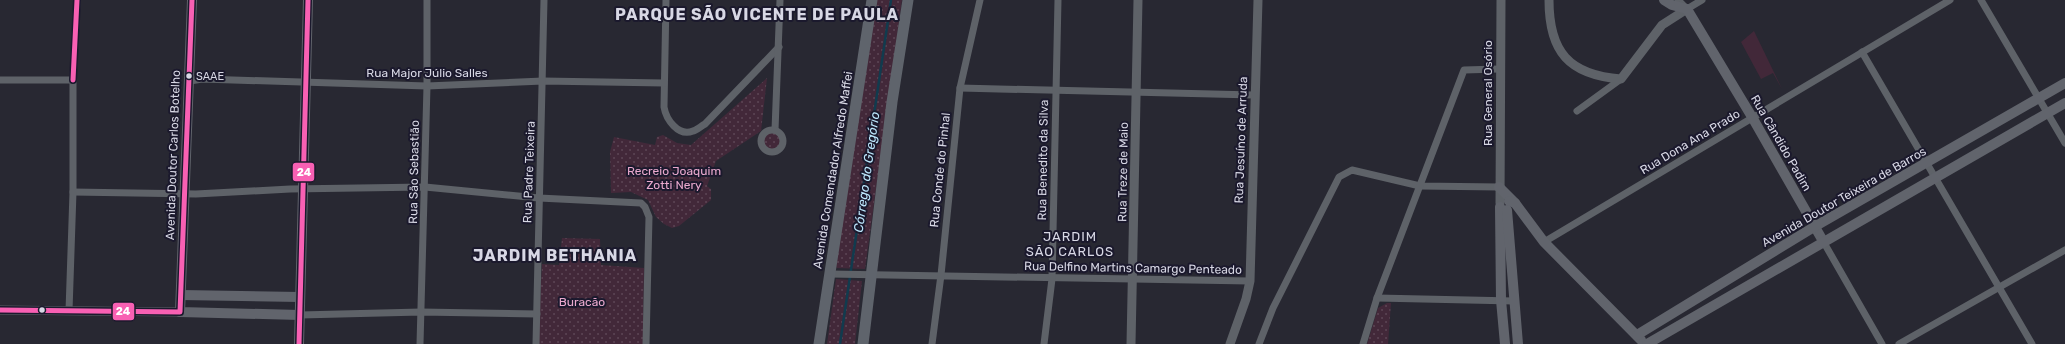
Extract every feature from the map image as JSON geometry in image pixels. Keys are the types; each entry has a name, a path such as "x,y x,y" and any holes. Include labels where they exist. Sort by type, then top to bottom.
{"main road":[{"name":"Avenida Doutor Carlos Botelho","path":"180,312 192,0"},
{"path":"299,344 308,0"},
{"name":"Avenida Comendador Alfredo Maffei","path":"819,344 835,274 872,0"},
{"path":"863,344 868,275 908,0"},
{"path":"1664,0 1672,5 1687,8"},
{"name":"Rua Cândido Padim","path":"1687,8 1752,117 1814,228 1823,241"},
{"name":"Avenida Doutor Teixeira de Barros","path":"1637,335 1814,228 2065,83"},
{"path":"1507,206 1524,215 1544,242 1646,344 2065,103"},
{"path":"1499,187 1507,206 1518,344"},
{"path":"1505,344 1501,300 1507,206"},
{"path":"181,295 300,297"},
{"path":"200,295 195,299 193,307 200,313"},
{"path":"284,315 289,310 291,304 285,297"},
{"path":"180,312 300,315"}],"street":[{"path":"68,311 73,192 73,80 77,0"},
{"name":"Rua São Sebastião","path":"420,344 425,186 427,0"},
{"name":"Rua Padre Teixeira","path":"536,344 538,314 539,198 544,0"},
{"path":"666,0 664,107 666,116 675,127 688,132 693,131 705,124 724,106 779,47"},
{"path":"774,130 780,0"},
{"name":"Rua Conde do Pinhal","path":"932,344 941,275 960,88 980,0"},
{"name":"Rua Benedito da Silva","path":"1044,344 1052,279 1058,0"},
{"name":"Rua Treze de Maio","path":"1131,344 1138,0"},
{"name":"Rua Jesuíno de Arruda","path":"1230,344 1246,299 1250,282 1254,95 1258,0"},
{"name":"Rua General Osório","path":"1501,0 1499,187 1507,206"},
{"path":"1549,0 1549,22 1552,34 1559,49 1569,62 1593,76 1621,79"},
{"name":"Rua Cândido Padim","path":"1678,0 1687,8"},
{"path":"1576,111 1621,79 1662,25 1702,0"},
{"name":"Rua Dona Ana Prado","path":"1544,242 1950,0"},
{"path":"1981,0 2065,143"},
{"path":"1862,52 2032,344"},
{"path":"1363,344 1377,298 1464,70 1500,69"},
{"name":"Rua Major Júlio Salles","path":"190,81 202,79 427,86 543,82 664,83"},
{"path":"0,80 73,80"},
{"path":"960,88 1254,95"},
{"path":"1259,344 1262,332 1339,177 1345,172 1352,170 1420,186 1499,187"},
{"path":"73,192 185,194 425,186 539,198 641,203 646,207 649,217 646,344"},
{"name":"Rua Cândido Padim","path":"1823,241 1882,344"},
{"path":"1899,344 2065,250"},
{"name":"Rua Delfino Martins Camargo Penteado","path":"835,274 1250,282"},
{"path":"1377,298 1514,301"},
{"path":"0,310 180,312"},
{"path":"300,315 421,312 538,314"},
{"path":"1262,332 1264,344"}],"green space":[{"path":"875,0 902,0 865,269 837,268 836,267"},
{"path":"1754,31 1782,89 1773,73 1761,79 1741,42"},
{"name":"Recreio Joaquim Zotti Nery","path":"767,78 761,131 716,161 707,186 711,189 711,200 679,226 672,228 664,224 656,217 648,200 631,192 611,193 610,152 614,137 655,145 657,137 663,135 677,143 691,145"},
{"path":"772,132 776,133 780,137 780,145 776,149 772,150 768,149 764,145 763,141 764,137 768,133"},
{"name":"Buracão","path":"562,238 600,239 601,265 644,268 643,344 538,344 542,264 559,265"},
{"path":"836,279 862,281 855,344 827,344"},
{"path":"1387,303 1391,303 1388,344 1367,344 1378,308"}],"waterway":[{"name":"Córrego do Gregório","path":"840,344 891,0"}],"transit line":[{"name":"24","path":"73,80 77,0"},
{"name":"24","path":"0,310 180,312 192,0"},
{"name":"24","path":"299,344 308,0"}],"place":[{"name":"SAAE","path":"189,76"}],"district":[{"name":"PARQUE SÃO VICENTE DE PAULA","path":"757,14"},
{"name":"JARDIM SÃO CARLOS","path":"1070,244"},
{"name":"JARDIM BETHANIA","path":"555,255"}]}
